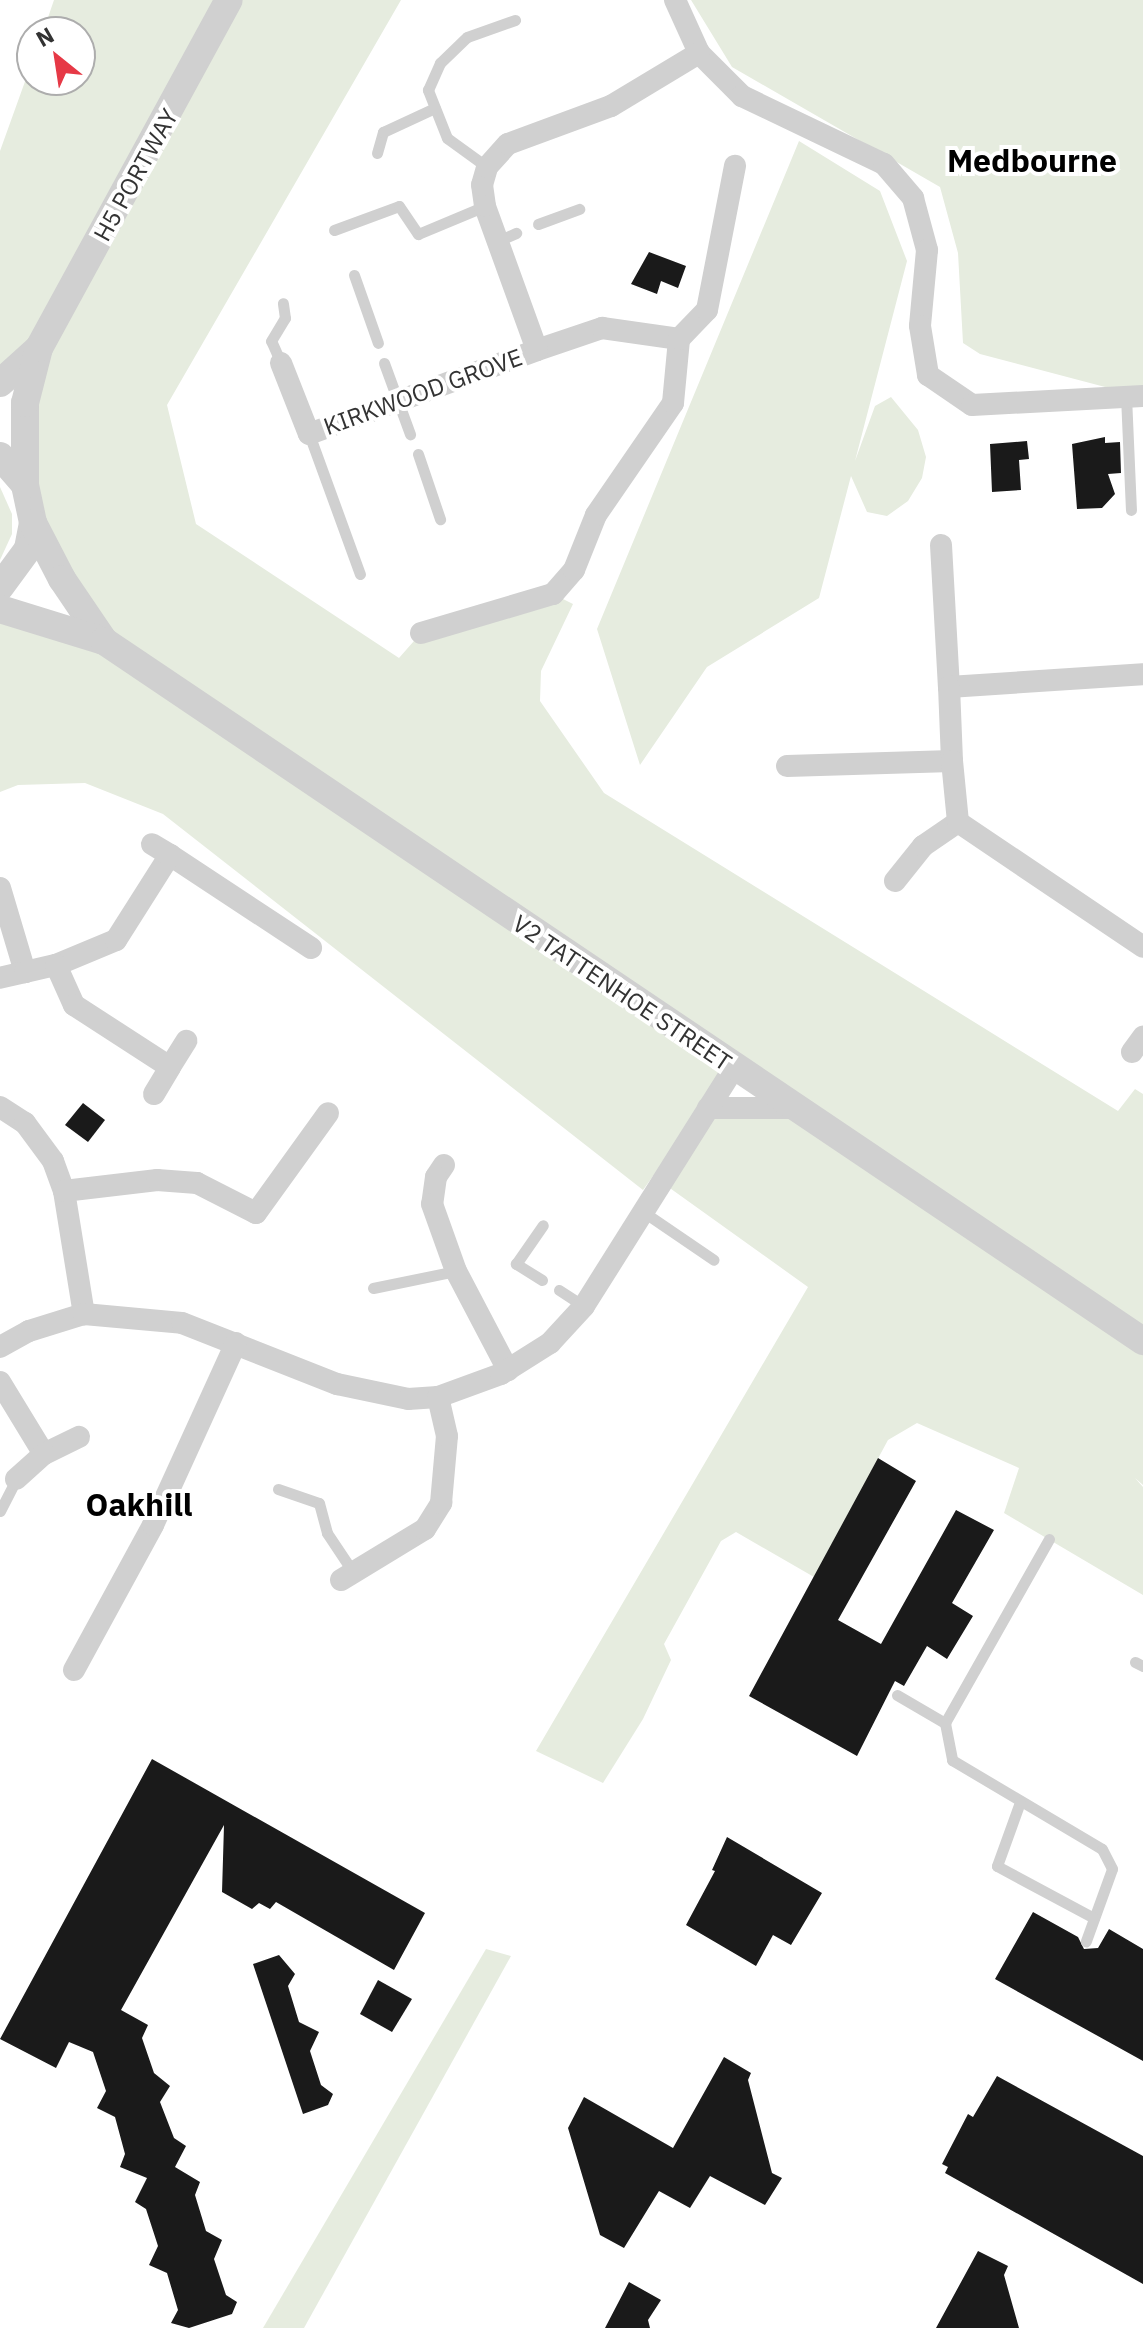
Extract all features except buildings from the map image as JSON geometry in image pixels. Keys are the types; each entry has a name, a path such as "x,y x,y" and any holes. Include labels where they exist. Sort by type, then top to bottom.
{"street":[{"name":"H5 PORTWAY","path":"33,523 25,485 25,403 39,348 229,0"},
{"path":"675,0 699,53 742,96 884,164 913,198 927,250 920,326 928,375 972,405 1134,396"},
{"path":"487,167 508,144 611,106 699,53"},
{"path":"421,633 553,594 574,570 596,515 673,403 679,339 707,310 735,166"},
{"name":"KIRKWOOD GROVE","path":"487,167 482,185 485,206 507,237 537,350"},
{"name":"KIRKWOOD GROVE","path":"309,434 602,328 679,339"},
{"name":"H5 PORTWAY","path":"0,383 39,348"},
{"path":"281,363 309,434"},
{"path":"0,456 25,485"},
{"path":"0,587 28,549 33,523"},
{"name":"V2 TATTENHOE STREET","path":"33,523 62,579 104,641"},
{"path":"941,545 958,822"},
{"name":"V2 TATTENHOE STREET","path":"0,609 104,641 1143,1341"},
{"path":"949,687 1143,674"},
{"path":"787,766 952,761"},
{"path":"895,881 923,846 958,822"},
{"path":"958,822 1143,947"},
{"path":"0,978 56,965 116,940 161,850 311,948"},
{"path":"0,888 25,972"},
{"path":"56,965 74,1005 170,1067"},
{"path":"154,1094 186,1041"},
{"path":"0,1347 29,1331 84,1314 182,1323 337,1384 408,1399 438,1397 508,1370 550,1343 584,1306 734,1068"},
{"path":"0,1107 25,1123 53,1161 64,1191 84,1314"},
{"path":"708,1108 793,1108"},
{"path":"64,1191 157,1180 197,1183 256,1213 328,1113"},
{"path":"444,1165 432,1204 456,1271 508,1370"},
{"path":"74,1670 153,1525 236,1343"},
{"path":"0,1382 44,1454"},
{"path":"347,1576 425,1529 441,1503 447,1436 438,1397"},
{"path":"16,1479 44,1454 79,1437"}],"lane":[{"path":"487,167 447,138 428,90 440,63 467,37 515,20"},
{"path":"377,153 383,132 435,108"},
{"path":"334,230 399,206 418,234 485,206"},
{"path":"538,224 579,209"},
{"path":"354,275 378,343"},
{"path":"281,363 271,341 285,318 283,303"},
{"path":"384,363 410,434"},
{"path":"1131,510 1134,396"},
{"path":"309,434 360,574"},
{"path":"418,454 440,519"},
{"path":"645,1213 714,1260"},
{"path":"542,1280 516,1264 543,1225"},
{"path":"373,1288 456,1271"},
{"path":"559,1290 584,1306"},
{"path":"0,1511 16,1479"},
{"path":"278,1489 319,1503 327,1533 347,1576"},
{"path":"1049,1539 945,1723 952,1760 1102,1849 1112,1869 1086,1941"},
{"path":"897,1695 945,1723"},
{"path":"1020,1802 997,1866 1094,1918"}],"shaded area":[{"path":"54,0 401,0 167,405 196,524 399,658 421,633 553,594 573,604 541,671 540,701 604,793 1118,1111 1135,1089 1143,1094 1143,1485 1135,1478 1143,1487 1143,1595 1004,1513 1019,1468 917,1423 888,1440 814,1577 736,1532 721,1541 664,1644 671,1660 643,1719 603,1783 536,1751 808,1287 653,1176 643,1190 163,814 85,783 18,785 0,792 0,609 102,640 33,523 39,349 0,383 0,151 20,96 96,96 96,16 48,16","holes":["735,1069 792,1107 709,1107"]},
{"path":"691,0 1143,0 1143,397 980,354 963,343 958,253 940,187 732,67"},
{"path":"799,141 880,191 907,261 855,461 875,406 891,397 918,430 926,457 922,478 908,501 887,516 867,512 851,476 819,598 707,667 640,765 597,629"},
{"path":"0,487 12,514 12,534 0,560"},
{"path":"486,1949 511,1956 304,2328 263,2328"}],"district":[{"name":"Medbourne","path":"1032,160"},
{"name":"Oakhill","path":"139,1504"}]}
